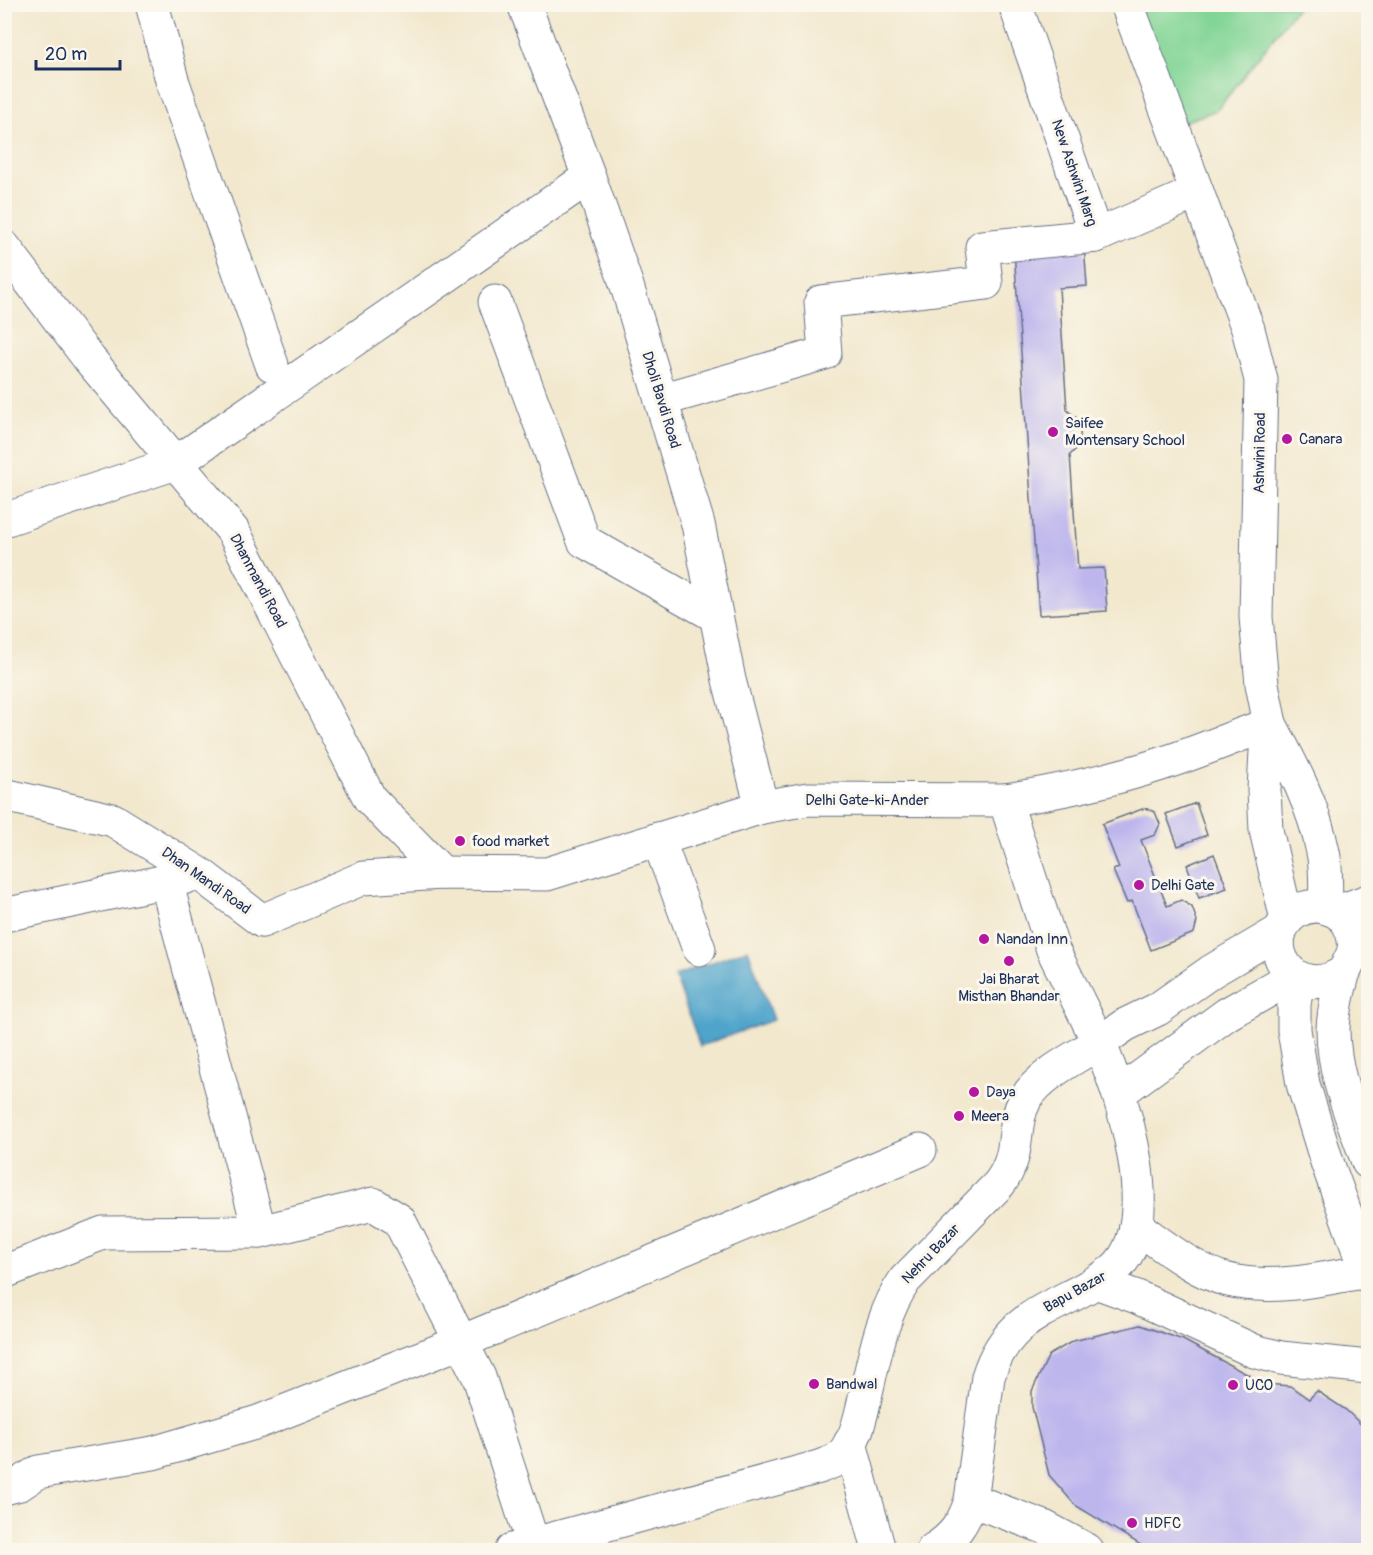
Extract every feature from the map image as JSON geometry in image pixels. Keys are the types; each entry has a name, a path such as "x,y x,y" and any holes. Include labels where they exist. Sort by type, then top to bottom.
{"main road":[{"path":"152,4 172,80 272,365"},
{"name":"Dholi Bavdi Road","path":"524,4 627,286 698,524 729,680 762,807"},
{"name":"New Ashwini Marg","path":"1016,4 1096,236 1197,192"},
{"name":"Ashwini Road","path":"1127,4 1248,329 1261,380 1256,617 1263,684 1270,723 1264,790 1266,830 1284,926"},
{"path":"4,520 176,463 589,177"},
{"path":"661,400 825,353 820,302 986,283 982,247 1096,236"},
{"name":"Dhanmandi Road","path":"4,247 90,360 233,531 370,799 442,873"},
{"path":"495,302 584,541 716,616"},
{"path":"1270,723 1300,780 1311,810 1324,854 1332,910 1351,929 1354,940 1354,963 1336,1001 1333,1028 1334,1055 1347,1103 1368,1162"},
{"name":"Delhi Gate-ki-Ander","path":"442,873 547,874 762,807 808,799 1005,800 1048,794 1103,782 1161,764 1270,723"},
{"name":"Dhan Mandi Road","path":"4,795 112,820 200,874 262,921 363,878 442,873"},
{"path":"1005,800 1053,950 1099,1042 1125,1025 1158,1009 1212,971 1284,926 1305,908 1332,910 1368,901"},
{"path":"658,839 699,949"},
{"path":"4,915 200,874"},
{"path":"166,881 260,1232"},
{"path":"1284,926 1279,953 1283,963 1296,977 1310,983 1322,983 1354,963"},
{"path":"1119,1094 1227,1014 1296,977"},
{"path":"1136,1226 1172,1253 1226,1279 1250,1283 1285,1283 1368,1273 1327,1162 1303,1084 1294,1030 1296,977"},
{"name":"Bapu Bazar","path":"933,1551 948,1540 966,1516 971,1500 988,1377 1001,1346 1010,1334 1024,1322 1114,1270 1126,1255 1136,1226 1138,1196 1136,1167 1119,1094 1099,1042"},
{"name":"Nehru Bazar","path":"527,1549 819,1467 839,1458 850,1443 859,1422 883,1328 897,1291 1007,1173 1012,1162 1024,1100 1035,1086 1099,1042"},
{"path":"4,1488 20,1484 38,1472 153,1453 258,1422 461,1342 920,1150"},
{"path":"4,1272 103,1233 260,1232 373,1204 399,1220 479,1377 527,1549"},
{"path":"1096,1282 1137,1297 1254,1351 1281,1358 1368,1367"},
{"path":"850,1443 879,1551"},
{"path":"971,1500 1050,1539 1087,1551"}],"green space":[{"path":"1130,5 1299,5 1217,110 1172,126"}],"water":[{"path":"748,949 773,1020 700,1046 675,976"}],"building":[{"name":"Saifee Montensary School","path":"1084,245 1087,286 1059,288 1067,410 1079,420 1081,444 1070,455 1078,569 1104,568 1107,611 1039,615 1014,250"},
{"path":"1196,803 1207,835 1178,846 1166,814"},
{"name":"Delhi Gate","path":"1145,808 1155,812 1160,824 1155,835 1141,840 1167,906 1181,900 1192,907 1197,921 1194,933 1151,950 1132,901 1127,903 1113,870 1119,868 1102,824"},
{"path":"1214,854 1227,888 1199,898 1187,865"},
{"path":"1140,1325 1183,1340 1265,1384 1290,1386 1309,1399 1317,1391 1346,1410 1368,1431 1368,1550 1149,1550 1075,1505 1049,1475 1032,1407 1032,1391 1049,1355 1073,1341"}],"place":[{"name":"Saifee Montensary School","path":"1053,432"},
{"name":"Canara","path":"1287,439"},
{"name":"food market","path":"460,841"},
{"name":"Delhi Gate","path":"1139,885"},
{"name":"Nandan Inn","path":"984,939"},
{"name":"Jai Bharat Misthan Bhandar","path":"1009,961"},
{"name":"Daya","path":"974,1092"},
{"name":"Meera","path":"959,1116"},
{"name":"Bandwal","path":"814,1384"},
{"name":"UCO","path":"1233,1385"},
{"name":"HDFC","path":"1132,1523"}]}
